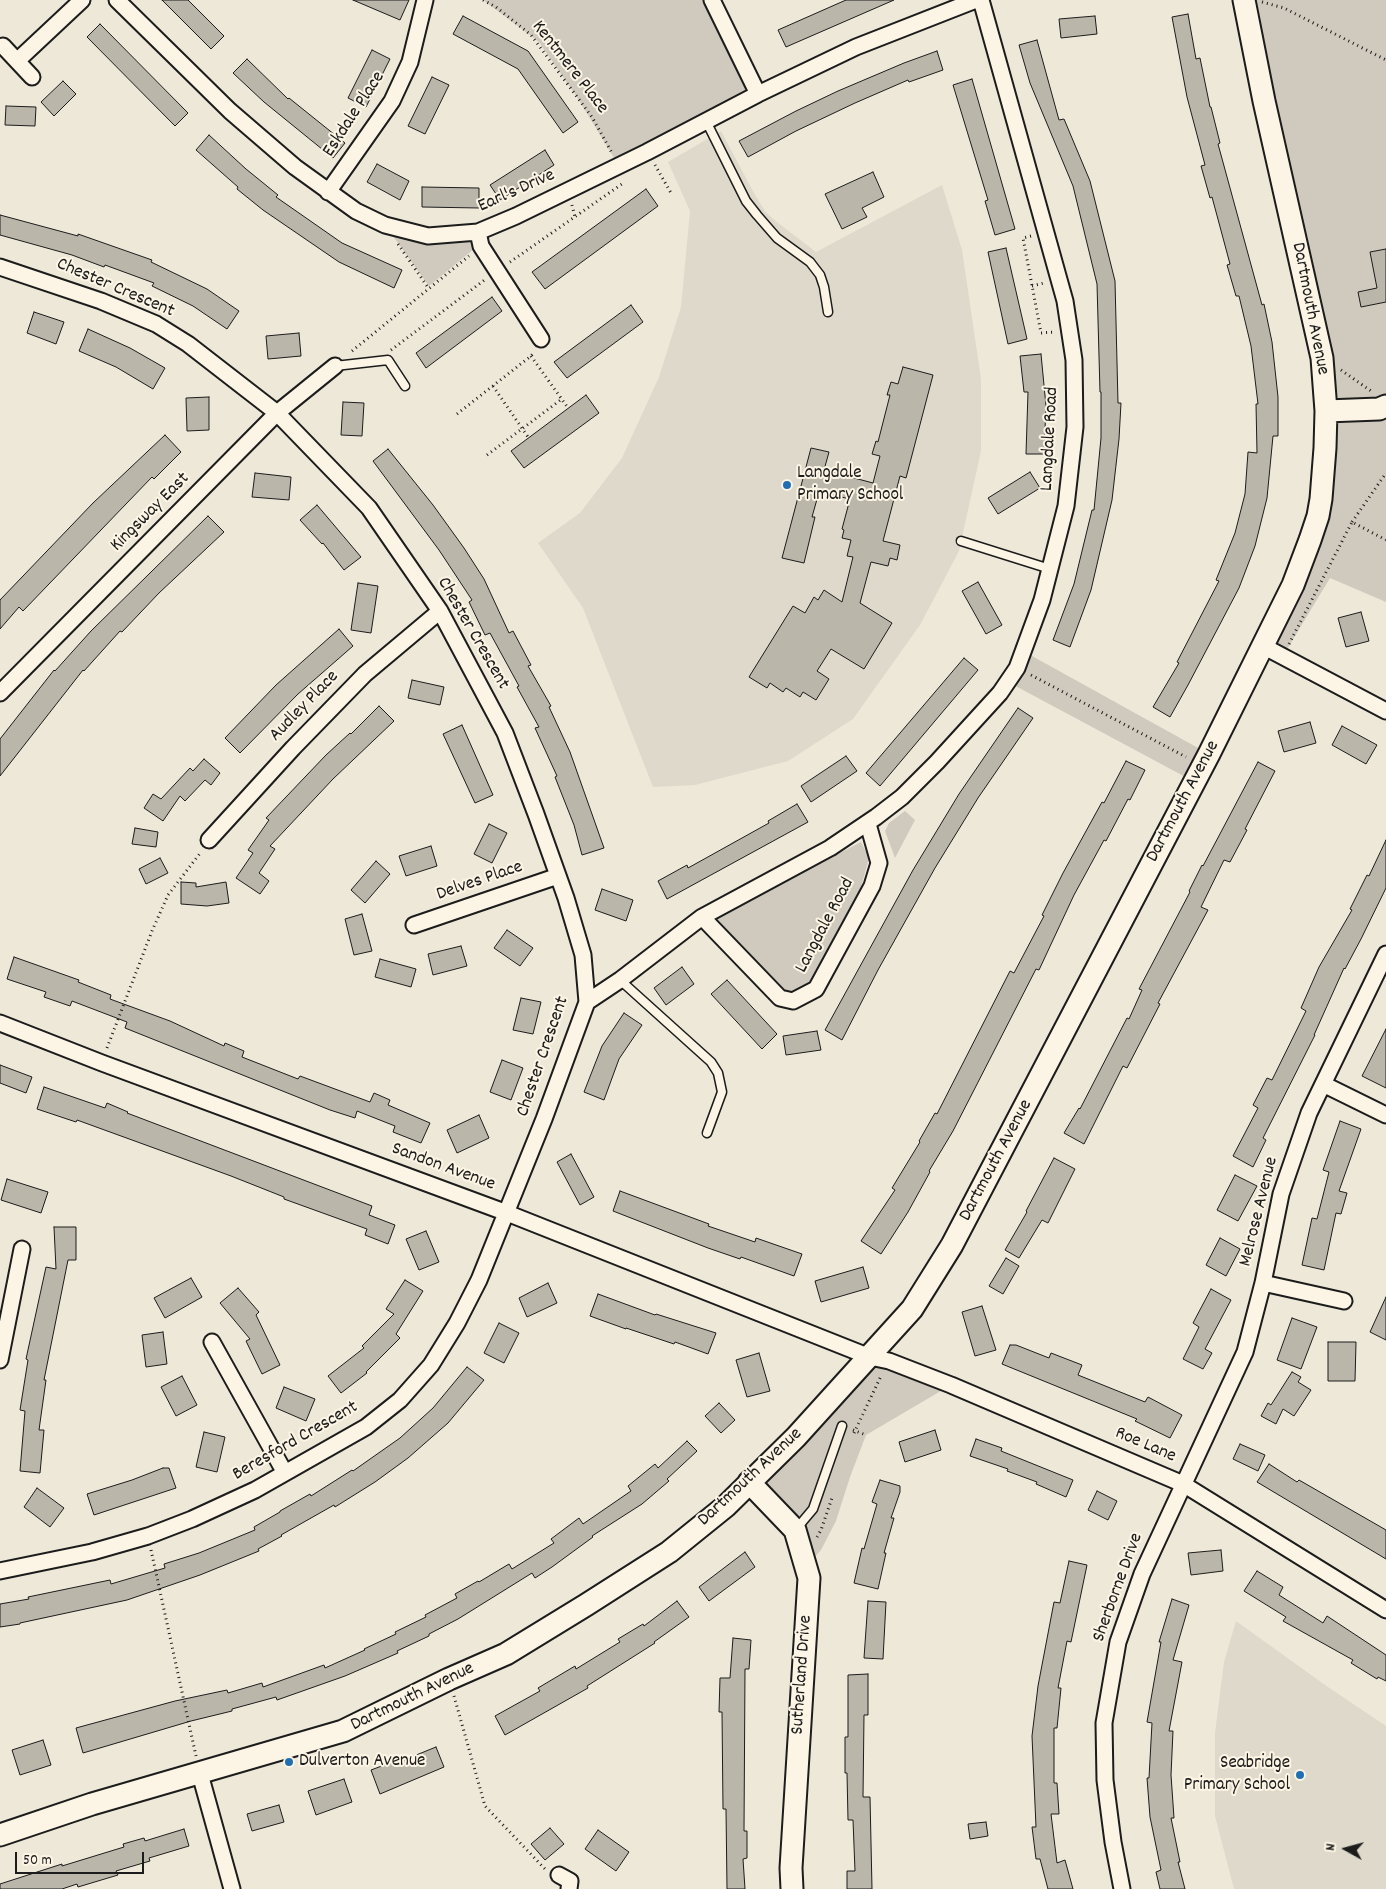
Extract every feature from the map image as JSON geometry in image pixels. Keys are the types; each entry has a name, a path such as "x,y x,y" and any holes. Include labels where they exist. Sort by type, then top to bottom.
{"street":[{"path":"18,60 82,0"},
{"name":"Earl's Drive","path":"117,0 230,111 295,167 356,211 385,225 428,236 480,239 534,208 620,166 758,94 856,47 976,0"},
{"name":"Eskdale Place","path":"328,192 392,101 410,62 425,0"},
{"path":"712,0 758,94"},
{"name":"Langdale Road","path":"587,1002 620,980 702,917 830,848 868,824 902,797 937,762 1000,692 1017,668 1042,600 1066,506 1075,427 1074,360 1066,301 981,0"},
{"name":"Dartmouth Avenue","path":"0,1835 92,1804 344,1731 449,1679 506,1654 669,1552 726,1506 879,1359 952,1246 1203,766 1264,646 1292,585 1318,516 1323,476 1326,411 1322,358 1264,101 1244,0"},
{"path":"3,46 32,76"},
{"path":"480,239 495,273 541,339"},
{"name":"Chester Crescent","path":"0,267 101,301 156,324 220,367 277,413 369,508 440,611 505,733 558,876 582,955 587,1002 507,1213"},
{"name":"Kingsway East","path":"0,693 277,413 335,366"},
{"path":"1326,411 1380,409 1382,400"},
{"name":"Audley Place","path":"209,840 293,748 365,674 440,611"},
{"path":"1264,646 1386,711"},
{"name":"Langdale Road","path":"702,917 780,998 793,1000 816,989 872,886 879,863 868,824"},
{"name":"Delves Place","path":"414,925 558,876"},
{"name":"Melrose Avenue","path":"1183,1484 1245,1352 1263,1283 1281,1194 1309,1113 1386,954"},
{"name":"Sandon Avenue","path":"0,1023 102,1063 507,1213 879,1359"},
{"path":"1323,1084 1386,1115"},
{"name":"Beresford Crescent","path":"0,1571 92,1552 148,1536 236,1499 366,1427 400,1400 430,1365 457,1323 479,1280 507,1213"},
{"path":"0,1360 22,1249"},
{"path":"1263,1283 1344,1301"},
{"path":"212,1342 285,1473"},
{"name":"Roe Lane","path":"879,1359 952,1385 1183,1484 1386,1610"},
{"name":"Sutherland Drive","path":"749,1482 795,1530 809,1578 791,1868 792,1889"},
{"name":"Sherborne Drive","path":"1122,1889 1113,1842 1105,1780 1104,1723 1118,1642 1142,1574 1183,1484"},
{"path":"200,1774 232,1889"},
{"path":"560,1875 570,1881 569,1889"}],"lane":[{"path":"706,121 746,201 777,238 810,262 820,275 828,312"},
{"path":"335,366 388,360 405,386"},
{"path":"961,541 1050,569"},
{"path":"620,980 710,1062 718,1073 722,1092 707,1133"},
{"path":"795,1530 813,1509 842,1426"}],"path":[{"name":"Kentmere Place","path":"483,0 531,35 592,117 620,166"},
{"path":"1256,0 1284,8 1386,60"},
{"path":"647,152 671,193"},
{"path":"376,361 495,273 622,183"},
{"path":"385,225 429,289"},
{"path":"1046,231 1022,238 1041,333 1070,331"},
{"path":"335,366 429,289 480,239"},
{"path":"457,414 531,356 541,339"},
{"path":"531,356 568,408"},
{"path":"1322,358 1382,400"},
{"path":"493,386 528,437"},
{"path":"487,455 562,400"},
{"path":"1283,656 1352,522 1386,473"},
{"path":"1352,522 1386,540"},
{"path":"1017,668 1203,766"},
{"path":"102,1063 152,931 168,896 209,840"},
{"path":"852,1440 879,1359"},
{"path":"804,1556 821,1530 834,1490"},
{"path":"148,1536 200,1774"},
{"path":"449,1679 485,1806 553,1878 560,1875"}],"shaded area":[{"path":"483,0 712,0 758,94 619,166 577,97 539,42"},
{"path":"1244,0 1386,0 1386,602 1330,578 1283,656 1263,646 1310,540 1326,411"},
{"name":"Langdale Primary School","path":"721,131 765,211 816,252 942,185 962,250 981,379 981,451 959,551 920,625 853,719 788,761 695,785 653,787 583,608 538,543 580,513 622,458 659,377 681,307 690,211 668,162"},
{"path":"385,225 401,229 478,232 475,248 429,286"},
{"path":"1023,651 1209,754 1191,780 1010,683"},
{"path":"905,811 915,820 895,858 885,831 889,823"},
{"path":"861,842 869,858 861,887 806,988 795,993 781,989 712,920"},
{"path":"870,1357 951,1385 866,1435 836,1521 821,1550 807,1566 749,1482"},
{"name":"Seabridge Primary School","path":"1236,1621 1386,1726 1386,1889 1234,1889 1215,1816 1215,1733 1224,1662"}],"building":[{"path":"162,0 188,0 224,36 211,49"},
{"path":"353,0 409,0 400,20"},
{"path":"846,0 894,0 786,47 778,30"},
{"path":"1188,14 1196,59 1200,58 1220,143 1218,144 1262,305 1264,304 1272,342 1278,397 1278,436 1273,436 1267,498 1255,546 1239,588 1170,717 1153,707 1179,663 1177,662 1219,581 1216,580 1235,533 1245,494 1248,452 1257,453 1256,404 1258,404 1251,346 1239,296 1236,296 1227,265 1230,264 1212,197 1210,198 1201,166 1205,165 1187,97 1172,17"},
{"path":"463,16 528,51 578,122 563,133 518,69 453,34"},
{"path":"1095,16 1097,34 1061,38 1059,19"},
{"path":"100,24 188,113 175,126 87,37"},
{"path":"1037,40 1059,120 1064,119 1090,181 1115,281 1118,403 1121,403 1112,500 1091,590 1070,647 1053,640 1074,584 1092,510 1094,510 1101,438 1097,284 1073,186 1030,83 1019,45"},
{"path":"372,50 390,59 366,107 348,98"},
{"path":"937,51 943,70 909,82 908,80 855,103 796,131 748,157 739,141 838,91"},
{"path":"247,59 288,99 345,143 333,158 264,102 233,73"},
{"path":"432,77 449,85 425,134 408,126"},
{"path":"972,79 1015,229 995,235 985,201 988,200 953,85"},
{"path":"63,81 76,94 54,116 41,102"},
{"path":"6,106 36,107 35,126 5,125"},
{"path":"209,135 278,195 276,197 342,243 402,270 394,288 339,262 263,210 237,189 238,187 196,150"},
{"path":"545,150 554,165 500,200 490,185"},
{"path":"377,164 409,181 400,200 367,182"},
{"path":"873,172 884,197 862,208 867,217 842,229 825,194"},
{"path":"422,187 479,188 479,208 422,207"},
{"path":"646,189 658,206 545,289 532,272"},
{"path":"0,215 78,236 78,234 152,260 151,262 207,289 239,311 227,329 193,306 152,286 154,283 105,265 104,267 72,255 0,235"},
{"path":"1006,248 1027,339 1008,344 988,252"},
{"path":"1386,249 1386,302 1361,307 1358,292 1377,288 1370,252"},
{"path":"492,297 502,311 426,368 416,353"},
{"path":"631,305 643,322 567,378 554,362"},
{"path":"34,312 64,322 56,344 27,333"},
{"path":"88,329 130,348 165,368 153,389 116,367 79,351"},
{"path":"299,333 301,356 268,359 266,336"},
{"path":"1041,354 1046,406 1044,454 1026,454 1028,392 1024,392 1020,356"},
{"path":"903,367 933,375 906,478 900,476 883,541 900,545 897,560 890,558 888,566 871,562 860,603 892,623 864,669 831,649 817,671 829,679 816,700 803,692 800,697 786,688 783,692 770,683 767,688 749,677 793,606 805,613 814,597 818,600 824,590 842,602 853,557 847,556 851,540 842,538 844,530 842,529 850,499 819,492 812,517 815,517 804,563 782,558 811,448 829,452 824,470 873,483 880,456 872,454 876,441 878,442 890,395 887,395 891,382 898,384"},
{"path":"586,395 599,413 524,468 511,451"},
{"path":"209,397 209,430 187,431 186,398"},
{"path":"343,402 364,403 362,436 341,435"},
{"path":"165,435 181,452 154,479 152,477 23,611 19,607 0,629 0,600 93,503"},
{"path":"388,449 433,505 464,548 484,579 509,633 513,631 531,665 528,666 551,706 549,707 570,752 604,848 582,855 574,825 555,777 557,776 535,728 539,727 517,687 519,686 490,633 485,635 469,602 472,600 439,550 373,461"},
{"path":"1030,472 1040,488 998,514 988,498"},
{"path":"255,473 291,477 289,500 252,497"},
{"path":"317,505 361,557 344,570 323,543 300,520"},
{"path":"208,516 224,532 159,593 122,632 120,631 83,670 0,776 0,739 54,670"},
{"path":"978,582 1002,625 986,634 962,591"},
{"path":"358,583 378,586 371,633 351,630"},
{"path":"1361,612 1369,641 1346,647 1338,618"},
{"path":"339,629 353,646 298,694 240,753 225,738 276,685"},
{"path":"964,658 978,670 880,786 866,773"},
{"path":"412,680 444,687 440,705 408,698"},
{"path":"379,706 394,721 333,779 270,846 275,849 259,873 269,881 260,894 236,878 253,853 248,850 269,820 266,818 326,755 351,734"},
{"path":"1018,708 1033,718 978,798 935,868 878,970 842,1040 825,1030 913,870 959,794"},
{"path":"1310,722 1316,743 1284,752 1278,731"},
{"path":"462,725 493,795 475,803 443,734"},
{"path":"1342,726 1377,745 1366,764 1332,745"},
{"path":"846,756 857,771 811,802 801,786"},
{"path":"204,759 220,773 211,785 205,780 185,801 180,796 163,821 144,808 153,794 161,799 190,768 193,771"},
{"path":"1126,761 1145,770 1130,800 1128,799 1074,895 1039,970 1036,969 953,1131 929,1171 908,1212 881,1254 861,1241 895,1190 892,1188 935,1113 937,1114 1010,971 1014,973 1044,916 1042,915 1063,873"},
{"path":"1258,762 1275,771 1230,862 1224,860 1201,907 1208,910 1158,1003 1160,1004 1127,1068 1123,1066 1084,1144 1064,1133 1080,1109 1127,1018 1129,1019 1142,990 1139,989 1190,892 1202,865"},
{"path":"797,804 808,822 667,899 658,881 687,865 688,868 769,823 768,821"},
{"path":"489,824 507,833 492,863 474,854"},
{"path":"135,828 158,832 156,847 132,844"},
{"path":"1386,840 1386,888 1361,939 1344,968 1315,1035 1263,1138 1266,1140 1253,1167 1233,1156 1258,1108 1253,1105 1267,1078 1272,1080 1306,1011 1301,1008 1319,967 1352,910 1350,909 1367,875 1369,876"},
{"path":"431,846 437,866 406,876 399,856"},
{"path":"160,858 168,873 146,884 139,869"},
{"path":"376,861 390,874 365,903 351,890"},
{"path":"181,882 196,883 196,887 226,882 229,903 207,906 181,904"},
{"path":"602,889 633,900 626,921 595,910"},
{"path":"362,914 372,951 354,955 345,919"},
{"path":"507,930 533,948 520,966 494,948"},
{"path":"461,946 467,966 433,975 428,954"},
{"path":"14,957 79,980 78,982 111,995 110,999 170,1021 224,1046 225,1043 244,1051 242,1057 298,1079 300,1076 370,1102 374,1093 390,1100 388,1105 430,1123 421,1143 393,1132 395,1126 357,1111 355,1118 330,1110 125,1028 127,1022 72,1001 70,1006 44,997 46,992 7,979"},
{"path":"380,959 416,969 411,987 375,977"},
{"path":"682,967 694,984 666,1005 654,988"},
{"path":"727,980 777,1034 762,1049 711,994"},
{"path":"521,998 541,1002 533,1034 513,1030"},
{"path":"624,1013 642,1025 619,1059 604,1100 584,1092 602,1046"},
{"path":"1386,1029 1386,1088 1362,1076"},
{"path":"817,1031 821,1050 786,1055 783,1036"},
{"path":"502,1060 523,1068 511,1100 490,1092"},
{"path":"0,1065 32,1077 26,1093 0,1083"},
{"path":"44,1087 105,1108 107,1103 127,1113 372,1206 369,1215 395,1225 388,1244 365,1235 367,1229 284,1199 284,1197 231,1176 77,1120 76,1122 37,1109"},
{"path":"479,1115 489,1138 457,1153 447,1130"},
{"path":"1340,1121 1361,1129 1339,1191 1347,1193 1341,1214 1336,1213 1324,1270 1302,1265 1312,1218 1317,1219 1329,1172 1323,1170"},
{"path":"571,1154 594,1197 580,1205 557,1162"},
{"path":"1054,1158 1075,1169 1048,1223 1042,1220 1019,1258 1005,1250 1027,1212"},
{"path":"1235,1175 1257,1186 1238,1221 1217,1210"},
{"path":"7,1179 48,1192 41,1213 1,1200"},
{"path":"620,1191 709,1224 708,1226 755,1242 756,1238 802,1254 794,1276 741,1257 740,1259 708,1248 613,1211"},
{"path":"54,1227 76,1227 76,1260 68,1260 44,1380 46,1380 39,1430 44,1430 40,1473 20,1471 25,1411 20,1410 28,1360 26,1359 46,1267 56,1269"},
{"path":"426,1231 439,1262 419,1270 406,1239"},
{"path":"1220,1238 1240,1249 1226,1276 1206,1265"},
{"path":"1006,1258 1019,1266 1003,1294 989,1286"},
{"path":"863,1267 869,1288 821,1302 815,1281"},
{"path":"191,1278 202,1297 165,1318 154,1298"},
{"path":"405,1280 423,1291 396,1334 400,1338 367,1373 341,1393 328,1376 364,1348 362,1346 394,1314 386,1309"},
{"path":"548,1283 557,1303 527,1317 519,1298"},
{"path":"238,1288 259,1312 256,1315 280,1365 262,1374 246,1341 250,1339 220,1303"},
{"path":"1211,1289 1231,1300 1205,1349 1212,1353 1203,1369 1183,1359 1199,1327 1193,1323"},
{"path":"598,1294 655,1315 716,1333 708,1354 590,1316"},
{"path":"1386,1297 1386,1340 1370,1332"},
{"path":"982,1306 996,1350 975,1356 962,1312"},
{"path":"1292,1318 1317,1327 1301,1369 1277,1360"},
{"path":"499,1323 519,1333 504,1363 484,1353"},
{"path":"163,1332 167,1364 146,1367 142,1335"},
{"path":"1328,1342 1356,1342 1355,1381 1328,1381"},
{"path":"1010,1345 1016,1345 1049,1358 1051,1353 1082,1365 1078,1375 1145,1402 1148,1397 1182,1415 1170,1438 1135,1421 1137,1419 1002,1364"},
{"path":"759,1353 770,1391 747,1397 736,1360"},
{"path":"467,1367 484,1380 448,1423 408,1458 375,1482 335,1507 334,1505 281,1535 258,1549 259,1551 200,1575 127,1600 0,1627 0,1604 110,1580 111,1584 165,1568 164,1564 199,1553 255,1530 254,1527 353,1471 400,1438 433,1408"},
{"path":"1292,1372 1301,1377 1298,1382 1311,1390 1294,1416 1283,1409 1276,1424 1261,1416 1268,1403 1271,1405"},
{"path":"182,1376 197,1405 176,1416 161,1387"},
{"path":"284,1387 315,1399 306,1421 276,1408"},
{"path":"719,1403 735,1420 721,1433 705,1416"},
{"path":"935,1430 941,1450 905,1462 899,1442"},
{"path":"204,1432 225,1437 217,1472 196,1467"},
{"path":"976,1439 1002,1448 1001,1451 1073,1480 1066,1497 1036,1484 1037,1482 1007,1471 1008,1469 970,1456"},
{"path":"687,1441 697,1451 667,1479 669,1481 642,1504 592,1536 535,1578 532,1573 458,1619 429,1634 429,1636 397,1651 398,1653 345,1676 277,1700 276,1697 232,1709 232,1711 83,1753 76,1728 175,1701 227,1690 228,1693 262,1683 263,1687 324,1665 325,1668 396,1634 395,1632 426,1617 425,1615 457,1598 455,1594 509,1564 512,1569 554,1543 551,1539 579,1518 583,1524 631,1491 628,1486 655,1464 658,1468"},
{"path":"1240,1444 1265,1455 1258,1471 1233,1459"},
{"path":"1269,1464 1297,1482 1299,1480 1386,1530 1386,1559 1257,1482"},
{"path":"163,1468 169,1468 176,1488 94,1515 87,1494"},
{"path":"880,1480 900,1486 900,1492 891,1518 894,1518 884,1553 886,1553 878,1589 854,1583 862,1548 864,1549 877,1504 872,1502"},
{"path":"37,1488 64,1508 50,1527 24,1507"},
{"path":"1097,1491 1117,1501 1108,1520 1088,1510"},
{"path":"1221,1550 1223,1571 1191,1575 1188,1553"},
{"path":"745,1552 755,1567 709,1601 699,1587"},
{"path":"1069,1561 1087,1565 1071,1642 1067,1641 1058,1688 1061,1688 1057,1728 1054,1728 1054,1783 1057,1783 1059,1814 1051,1814 1057,1863 1065,1860 1073,1889 1048,1889 1040,1859 1036,1859 1032,1827 1036,1827 1032,1736 1038,1686 1054,1602 1060,1603"},
{"path":"1257,1571 1283,1587 1279,1595 1323,1623 1327,1616 1386,1655 1386,1681 1378,1677 1377,1679 1351,1663 1353,1660 1283,1621 1286,1617 1244,1591"},
{"path":"1172,1599 1189,1605 1173,1660 1182,1662 1169,1731 1173,1731 1171,1775 1174,1818 1171,1818 1180,1862 1178,1862 1185,1889 1160,1889 1156,1872 1161,1870 1150,1817 1147,1778 1149,1778 1152,1723 1147,1722 1161,1642 1159,1642"},
{"path":"677,1601 689,1617 655,1643 587,1686 588,1688 505,1735 495,1716 540,1691 538,1688 575,1666 576,1669 620,1642 618,1639 643,1624 644,1626"},
{"path":"868,1601 886,1602 883,1659 864,1658"},
{"path":"733,1638 751,1640 749,1669 745,1669 744,1831 747,1831 747,1858 743,1859 745,1889 727,1889 726,1809 723,1809 722,1712 719,1712 720,1678 730,1678"},
{"path":"868,1674 868,1715 864,1715 863,1797 870,1797 872,1889 847,1889 847,1871 855,1871 853,1820 848,1820 847,1773 845,1773 845,1737 848,1737 848,1675"},
{"path":"43,1740 51,1765 20,1775 12,1750"},
{"path":"436,1747 444,1767 380,1794 371,1770 398,1760 399,1762"},
{"path":"344,1779 352,1802 316,1815 308,1791"},
{"path":"279,1805 284,1822 252,1831 247,1814"},
{"path":"986,1822 988,1836 970,1839 968,1824"},
{"path":"550,1828 564,1844 545,1860 531,1844"},
{"path":"184,1829 189,1846 149,1858 150,1861 116,1871 118,1875 78,1887 77,1884 62,1889 0,1889 0,1884 124,1847 123,1844 144,1838 145,1841"},
{"path":"598,1830 629,1852 616,1871 585,1849"}],"place":[{"name":"Langdale Primary School","path":"787,485"},
{"name":"Dulverton Avenue","path":"289,1762"},
{"name":"Seabridge Primary School","path":"1300,1775"}]}
